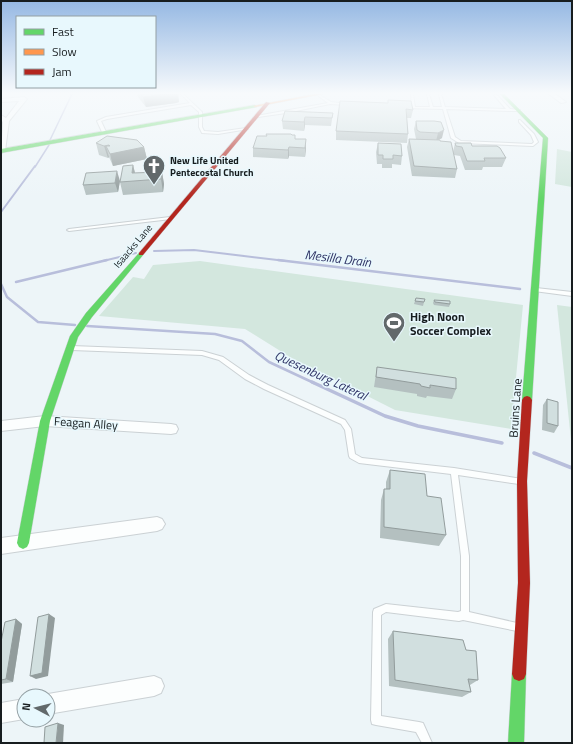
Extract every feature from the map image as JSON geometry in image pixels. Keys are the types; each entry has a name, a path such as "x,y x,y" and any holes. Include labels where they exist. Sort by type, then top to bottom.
{"street":[{"path":"3,129 1,151 123,129"},
{"name":"Isaacks Lane","path":"22,543 45,420 74,336 88,314 246,129"},
{"name":"Bruins Lane","path":"516,743 524,583 522,481 546,138 537,129"},
{"name":"Feagan Alley","path":"1,426 45,420 171,428"},
{"path":"1,546 157,524"},
{"path":"56,703 154,686"},
{"path":"1,713 16,710"}],"lane":[{"path":"202,129 203,132 218,133 246,129"},
{"path":"450,129 453,138 458,142 533,145 536,142 535,137 527,129"},
{"path":"69,230 171,218"},
{"path":"536,290 572,294"},
{"path":"70,348 202,353 221,358 253,381 343,422 348,429 352,456 361,461 454,471 522,481"},
{"path":"454,471 465,556 465,612 462,615"},
{"path":"427,743 419,728 376,720 377,612 386,608 459,617 462,615 521,628"}],"green space":[{"path":"557,149 572,152 572,187 555,184"},
{"name":"High Noon Soccer Complex","path":"200,261 523,305 511,429 395,410 290,357 245,329 99,316 133,277 144,279 153,265"},
{"path":"557,305 572,307 572,450"}],"building":[{"path":"336,129 408,129 408,134 336,131"},
{"path":"417,129 444,129 444,130 438,133 420,132"},
{"path":"266,134 295,135 295,139 306,139 305,148 289,147 288,150 253,148 257,136 267,136"},
{"path":"107,136 137,140 144,147 110,154 106,146 110,146 109,145 104,146 96,143"},
{"path":"409,139 440,140 451,142 457,169 414,166"},
{"path":"378,143 401,144 402,156 393,155 393,159 383,159 383,155 378,155"},
{"path":"455,143 471,143 472,146 497,146 506,158 484,158 485,161 467,161 462,147 456,146"},
{"path":"133,165 132,173 162,172 161,179 120,182 123,166"},
{"path":"117,171 115,183 83,185 86,173"},
{"path":"416,298 425,299 424,302 415,301"},
{"path":"434,300 450,301 450,304 435,302"},
{"path":"377,367 456,378 456,389 430,385 430,388 421,386 420,384 376,377"},
{"path":"547,399 558,402 558,426 547,423"},
{"path":"390,470 425,474 427,496 441,498 446,535 384,527 384,489 390,489"},
{"path":"49,614 42,673 30,676 38,617"},
{"path":"16,619 6,679 1,680 1,642 5,622"},
{"path":"393,631 463,640 466,650 476,651 478,680 468,679 471,692 395,680"},
{"path":"58,723 56,743 44,743 45,728 56,728 56,724"}],"waterway":[{"name":"Quesenburg Lateral","path":"50,140 55,129"},
{"name":"Quesenburg Lateral","path":"35,167 49,145"},
{"name":"Quesenburg Lateral","path":"1,212 35,166"},
{"name":"Mesilla Drain","path":"154,251 194,250 286,261"},
{"name":"Mesilla Drain","path":"103,261 136,253"},
{"name":"Mesilla Drain","path":"16,282 107,260"},
{"name":"Mesilla Drain","path":"278,260 520,289"},
{"name":"Quesenburg Lateral","path":"1,284 7,297 38,322 75,325"},
{"name":"Quesenburg Lateral","path":"87,326 215,334 242,341 269,362 314,383"},
{"name":"Quesenburg Lateral","path":"312,382 385,416 418,426 502,443"},
{"name":"Quesenburg Lateral","path":"534,453 572,468"}],"traffic: fast":[{"path":"1,151 127,129"},
{"path":"527,400 546,138 537,129"},
{"path":"23,543 45,421 74,336 89,315 141,254"},
{"path":"516,743 519,674"}],"traffic: jam":[{"path":"141,254 246,129"},
{"path":"519,674 524,583 522,481 527,400"}],"place":[{"name":"New Life United Pentecostal Church","path":"154,186"},
{"name":"High Noon Soccer Complex","path":"394,342"}]}
